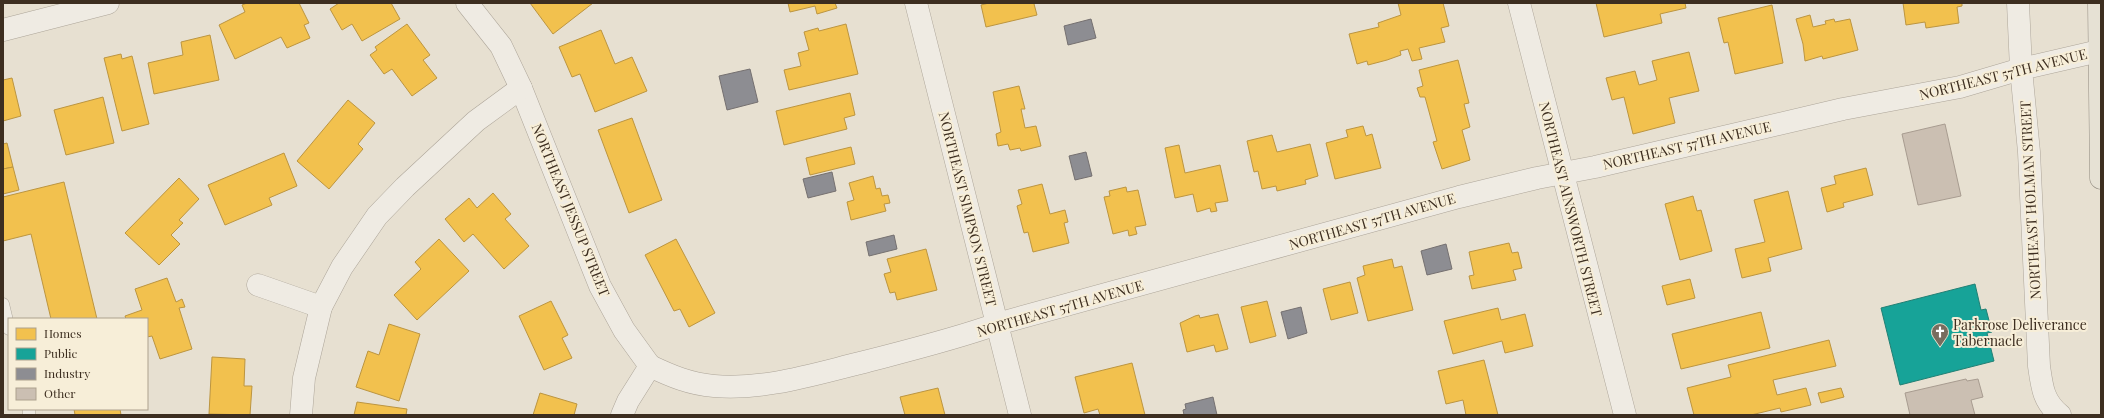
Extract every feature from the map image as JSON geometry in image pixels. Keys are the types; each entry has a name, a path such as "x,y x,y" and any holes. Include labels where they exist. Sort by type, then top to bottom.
{"main road":[{"path":"2100,16 2099,51 2101,178"}],"street":[{"path":"3,30 108,3"},
{"name":"NORTHEAST JESSUP STREET","path":"467,3 501,46 521,88 600,286 624,330 650,366"},
{"name":"NORTHEAST SIMPSON STREET","path":"916,3 1020,415"},
{"name":"NORTHEAST AINSWORTH STREET","path":"1519,3 1625,415"},
{"name":"NORTHEAST HOLMAN STREET","path":"2018,3 2021,69 2029,152 2039,366 2043,389 2049,406 2060,415"},
{"name":"NORTHEAST 57TH AVENUE","path":"650,366 682,381 713,386 744,387 777,384 958,338 997,324 1459,197 1843,109 1960,87 2021,69 2099,51"},
{"path":"302,415 304,378 321,307 342,267 377,216 405,186 476,121 521,88"},
{"path":"258,285 321,307"},
{"path":"622,415 628,401 650,366"}],"lane":[{"path":"3,304 8,325"}],"building: Homes":[{"path":"247,3 299,3 309,23 304,25 310,38 287,48 281,37 235,59 219,25 245,12 242,5"},
{"path":"339,3 391,3 400,19 362,41 352,24 342,30 330,9"},
{"path":"530,3 593,3 553,34"},
{"path":"788,3 835,3 837,8 817,14 815,6 790,12"},
{"path":"989,3 1036,3 1034,4 1037,15 986,27 981,5"},
{"path":"1398,3 1443,3 1449,26 1441,28 1445,42 1419,48 1422,59 1412,61 1408,49 1400,51 1401,55 1387,60 1368,65 1367,61 1357,64 1349,34 1379,27 1378,23 1401,15"},
{"path":"1596,3 1685,3 1686,8 1660,14 1662,23 1604,37"},
{"path":"1903,3 1962,3 1962,6 1957,7 1959,23 1926,28 1925,22 1906,25"},
{"path":"1772,5 1783,63 1735,74 1728,42 1724,43 1718,18"},
{"path":"1810,15 1813,27 1826,24 1825,21 1834,19 1835,22 1850,19 1858,50 1823,59 1822,56 1805,61 1803,44 1796,19"},
{"path":"407,24 430,55 423,60 437,78 412,96 392,69 384,74 370,55 377,50 375,47"},
{"path":"846,24 858,74 789,90 784,70 801,66 798,53 809,50 804,32 818,28 819,31"},
{"path":"601,30 615,64 632,57 647,91 595,112 580,74 572,77 559,47"},
{"path":"210,35 219,80 154,94 148,63 183,55 181,42"},
{"path":"1689,52 1699,91 1669,98 1675,123 1633,134 1624,97 1612,100 1606,78 1635,71 1639,85 1657,80 1652,61"},
{"path":"121,54 122,59 132,56 149,124 122,131 104,58"},
{"path":"1458,60 1469,103 1464,104 1470,127 1462,130 1470,160 1442,169 1433,142 1437,141 1425,97 1420,97 1417,88 1423,86 1419,70"},
{"path":"12,78 21,116 3,121 3,80"},
{"path":"1019,86 1025,109 1021,109 1025,128 1036,126 1041,146 1021,151 1020,148 1010,150 1008,144 998,146 996,134 1001,132 993,92"},
{"path":"850,93 855,115 844,118 847,129 784,145 776,111"},
{"path":"103,97 114,143 66,155 54,110"},
{"path":"348,100 375,123 358,144 363,149 329,189 297,161"},
{"path":"632,118 662,200 629,213 598,130"},
{"path":"1363,126 1366,136 1372,134 1381,168 1335,179 1326,143 1348,137 1346,130"},
{"path":"1272,135 1277,152 1310,144 1318,176 1305,180 1306,184 1277,191 1276,186 1262,189 1258,171 1254,172 1247,141"},
{"path":"7,143 13,167 3,169 3,144"},
{"path":"1179,145 1185,173 1220,165 1228,201 1215,203 1217,211 1211,212 1210,208 1197,212 1193,194 1175,198 1165,148"},
{"path":"851,147 855,164 810,175 806,158"},
{"path":"284,153 297,186 269,198 272,205 225,225 208,185"},
{"path":"13,167 19,190 3,194 3,169"},
{"path":"1866,168 1873,195 1843,203 1844,207 1827,212 1821,188 1836,184 1834,176"},
{"path":"873,176 876,189 880,188 882,196 888,195 890,203 884,204 886,211 851,220 847,202 854,200 849,183"},
{"path":"179,178 199,199 179,220 183,223 171,235 180,244 159,265 125,233"},
{"path":"64,182 97,318 51,318 31,234 3,241 3,197"},
{"path":"1042,184 1050,214 1065,210 1068,222 1064,223 1069,243 1033,252 1028,232 1024,233 1017,206 1022,204 1018,190"},
{"path":"1126,187 1127,192 1138,190 1146,225 1135,227 1137,234 1129,236 1128,230 1113,234 1104,197 1110,196 1109,191"},
{"path":"1788,191 1802,249 1768,258 1771,271 1742,278 1735,249 1765,242 1754,200"},
{"path":"493,193 511,214 505,219 529,246 504,269 473,234 464,242 445,219 469,198 477,208"},
{"path":"1693,196 1697,211 1701,210 1712,251 1680,260 1665,204"},
{"path":"439,239 469,271 417,320 394,295 421,269 415,262"},
{"path":"676,239 715,313 689,327 680,309 674,311 645,255"},
{"path":"1509,243 1512,253 1518,252 1522,268 1513,270 1516,280 1472,289 1469,276 1474,275 1469,252"},
{"path":"926,249 937,290 897,300 895,292 890,293 884,274 891,272 887,259"},
{"path":"1392,259 1394,268 1402,266 1413,310 1368,321 1357,278 1365,275 1363,266"},
{"path":"167,278 176,302 182,299 185,307 179,308 192,349 160,359 152,336 148,337 148,318 126,318 125,316 142,310 135,289"},
{"path":"1690,279 1695,298 1667,305 1662,286"},
{"path":"1350,282 1358,313 1331,320 1323,289"},
{"path":"551,301 568,335 562,338 572,358 544,370 519,316"},
{"path":"1267,301 1276,336 1250,343 1241,307"},
{"path":"1498,308 1501,320 1525,314 1533,346 1505,353 1502,341 1453,354 1444,321"},
{"path":"1761,312 1770,348 1681,369 1672,334"},
{"path":"1218,314 1228,349 1216,352 1214,345 1187,352 1180,323 1199,315 1200,318"},
{"path":"389,324 420,334 399,401 356,387 368,351 379,355"},
{"path":"1829,340 1836,366 1773,380 1777,395 1806,388 1811,405 1781,412 1780,408 1751,415 1694,415 1687,388 1731,377 1728,365"},
{"path":"212,357 245,359 244,386 252,386 250,415 209,414"},
{"path":"1484,360 1498,415 1466,415 1463,400 1446,404 1438,371"},
{"path":"1132,363 1145,415 1100,415 1098,409 1084,413 1075,377"},
{"path":"938,388 945,415 905,415 900,397"},
{"path":"1841,388 1844,397 1821,403 1818,393"},
{"path":"540,393 577,404 574,415 533,415"},
{"path":"357,402 407,409 406,415 354,415"},
{"path":"74,410 120,410 121,415 75,415"}],"building: Public":[{"name":"Parkrose Deliverance Tabernacle","path":"1975,284 1981,310 1986,309 1992,332 1987,333 1994,361 1900,385 1881,308"}],"building: Industry":[{"path":"1091,19 1096,38 1068,45 1064,26"},
{"path":"750,69 758,102 727,110 719,76"},
{"path":"1086,152 1092,176 1075,180 1069,156"},
{"path":"832,172 836,191 808,198 803,179"},
{"path":"894,235 897,249 869,256 866,242"},
{"path":"1446,244 1452,269 1427,275 1421,251"},
{"path":"1301,307 1307,333 1288,339 1281,312"},
{"path":"1213,397 1217,415 1184,415 1183,410 1186,409 1185,404"}],"building: Other":[{"path":"1945,124 1961,196 1918,205 1902,134"},
{"path":"1966,379 1967,381 1978,379 1983,397 1971,400 1975,415 1910,415 1905,393"}],"place":[{"name":"Parkrose Deliverance Tabernacle","path":"1940,347"}]}
